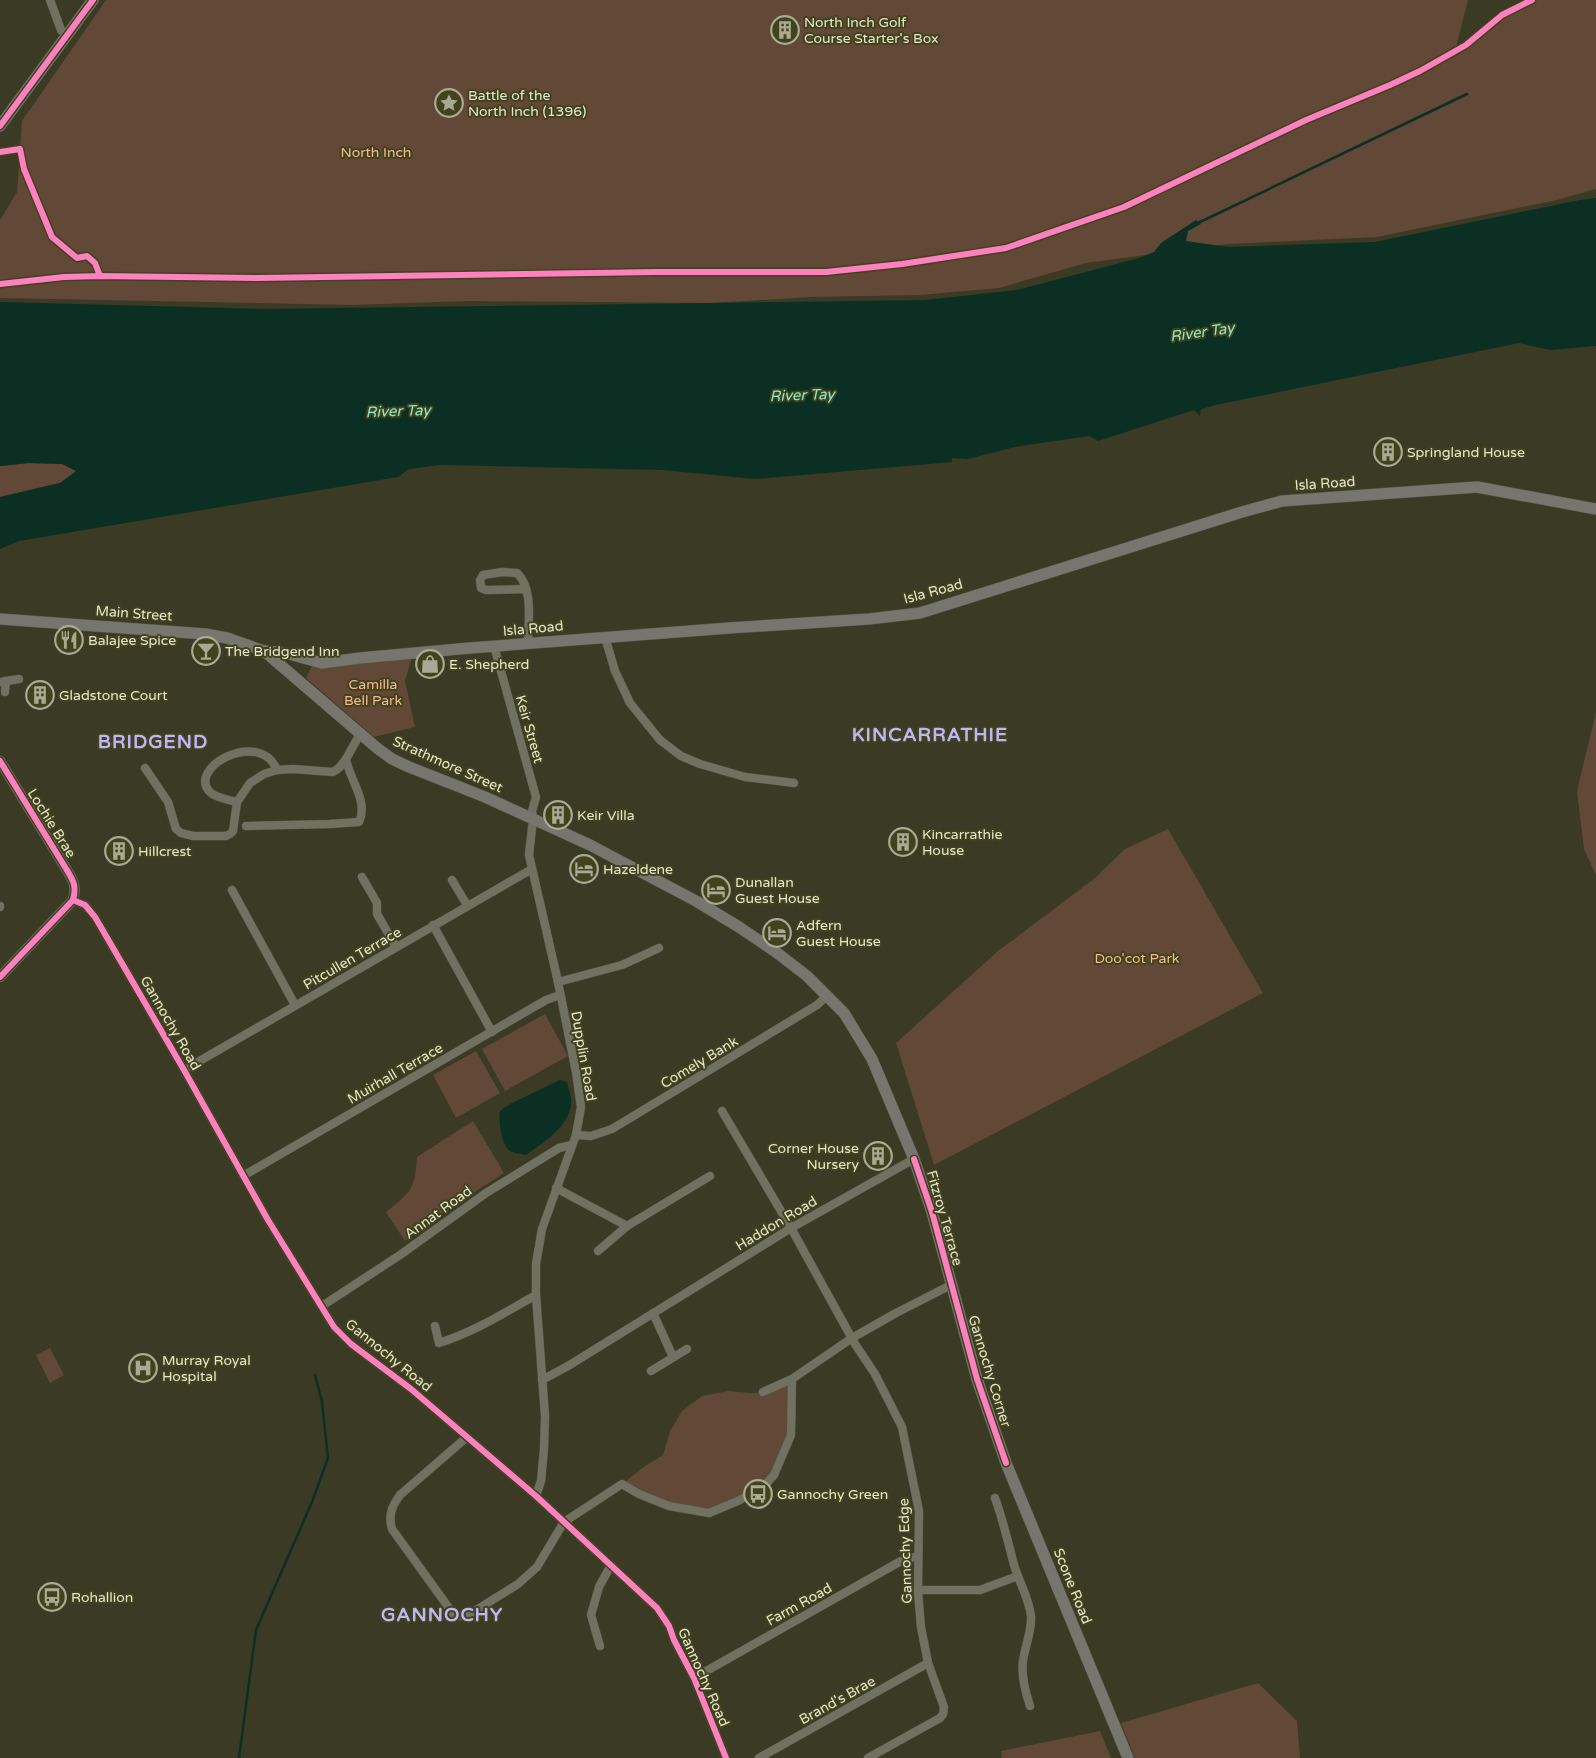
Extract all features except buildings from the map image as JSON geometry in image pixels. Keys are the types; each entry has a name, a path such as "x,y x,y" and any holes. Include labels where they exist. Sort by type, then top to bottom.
{"main road":[{"path":"0,126 92,0"},
{"name":"Isla Road","path":"264,651 322,663 528,643 869,619 920,613 1282,501 1477,487 1596,509"},
{"name":"Main Street","path":"0,619 196,633 227,638 264,651"},
{"name":"Strathmore Street","path":"264,651 320,697 360,734 392,758 590,845 660,881 740,927 807,976 828,995"},
{"name":"Fitzroy Terrace","path":"828,995 844,1013 872,1059 914,1159 932,1212 951,1285"},
{"name":"Gannochy Corner","path":"951,1285 977,1379 1006,1463"},
{"name":"Scone Road","path":"1006,1463 1128,1758"}],"street":[{"path":"50,0 61,30 67,36"},
{"path":"526,589 486,590 481,588 480,580 483,575 489,573 517,573 523,578 526,589 528,598 528,643"},
{"path":"605,637 615,671 630,703 660,740 681,756 700,764 745,777 794,783"},
{"name":"Keir Street","path":"494,646 536,797 532,811 533,819"},
{"path":"5,692 3,682 19,679"},
{"path":"145,768 168,802 176,829 181,833 193,836 212,837 230,834 234,827 237,802 250,783 264,774 277,770 293,769 333,772 346,759 360,734"},
{"path":"237,802 212,794 208,790 206,779 217,761 234,754 258,753 269,757 277,770"},
{"path":"246,826 359,822 362,815 361,806 346,759"},
{"name":"Lochie Brae","path":"0,760 74,883 76,891 73,900"},
{"name":"Dupplin Road","path":"533,819 529,855 558,982 581,1107 576,1135 542,1229 536,1264 536,1295 545,1416 541,1481 536,1496"},
{"name":"Pitcullen Terrace","path":"184,1070 532,868"},
{"path":"362,877 377,903 377,914 396,947"},
{"path":"452,880 467,905"},
{"path":"232,890 296,1005"},
{"path":"0,977 73,900"},
{"name":"Gannochy Road","path":"73,900 85,905 95,917 268,1220 334,1327 351,1344 411,1389 536,1496 656,1608 662,1615 694,1678 726,1758"},
{"path":"433,925 492,1032"},
{"path":"558,982 622,965 659,948"},
{"name":"Muirhall Terrace","path":"243,1176 546,1000 560,995"},
{"name":"Comely Bank","path":"576,1135 591,1136 612,1129 817,1005 828,995"},
{"name":"Gannochy Edge","path":"722,1111 791,1228 852,1338 875,1374 902,1427 918,1511 920,1627 928,1663 944,1707 940,1718 873,1757"},
{"name":"Annat Road","path":"322,1306 400,1255 486,1193 559,1148 572,1145"},
{"name":"Haddon Road","path":"542,1380 791,1228 914,1159"},
{"path":"598,1251 627,1226 710,1176"},
{"path":"556,1188 627,1226"},
{"path":"764,1392 792,1379 852,1338 951,1285"},
{"path":"435,1326 439,1343 458,1337 536,1295"},
{"path":"653,1313 673,1357"},
{"path":"651,1371 686,1349"},
{"path":"467,1437 400,1496 392,1506 389,1519 392,1528 454,1615 465,1617 518,1584 537,1567 564,1522 622,1484 639,1494 669,1506 709,1512 740,1500 765,1485 774,1475 791,1435 792,1379"},
{"path":"995,1498 1004,1523 1018,1576 1029,1604 1030,1632 1023,1662 1024,1686 1030,1706"},
{"name":"Farm Road","path":"694,1678 901,1561 918,1556"},
{"path":"600,1646 591,1615 599,1587 612,1565"},
{"path":"918,1592 923,1590 980,1590 1018,1576"},
{"name":"Brand's Brae","path":"759,1758 928,1663"}],"green space":[{"name":"North Inch","path":"106,0 1468,0 1455,51 1466,45 1502,15 1532,0 1596,0 1596,189 1557,200 1377,237 1227,244 1086,263 999,288 920,295 812,297 710,303 467,301 352,305 0,298 0,220 17,192 22,121"},
{"path":"29,463 62,464 77,471 63,482 0,497 0,466"},
{"name":"Camilla Bell Park","path":"412,657 405,681 415,727 374,737 306,678 312,666"},
{"path":"1596,712 1596,875 1584,849 1577,791"},
{"name":"Doo'cot Park","path":"1168,829 1263,993 934,1165 896,1043 998,951 1095,878 1125,849"},
{"path":"545,1014 568,1056 505,1091 482,1049"},
{"path":"476,1051 500,1093 456,1118 433,1075"},
{"path":"473,1121 504,1173 453,1206 405,1241 386,1212 410,1189 415,1176 417,1157"},
{"path":"50,1348 64,1375 50,1383 36,1355"},
{"path":"792,1379 791,1435 765,1485 709,1513 669,1506 622,1484 663,1455 670,1431 682,1411 702,1396 728,1391 763,1392"},
{"path":"1258,1683 1297,1721 1300,1758 1135,1758 1121,1723"},
{"path":"1100,1731 1111,1758 1002,1758 1001,1751"}],"water":[{"name":"River Tay","path":"1596,198 1596,346 1550,350 1519,343 1220,404 1201,409 1200,416 1194,410 1098,441 1089,436 1015,447 968,459 952,458 952,462 755,479 662,470 441,465 409,469 398,477 19,541 0,549 0,497 60,483 76,471 62,464 29,463 0,466 0,302 267,309 925,300 1017,290 1139,258 1154,252 1161,243 1196,220 1201,224 1188,231 1186,241 1228,247 1375,242"},
{"path":"560,1080 567,1082 571,1098 570,1108 563,1124 549,1138 526,1155 510,1151 505,1144 501,1132 500,1111 510,1104"}],"waterway":[{"path":"1198,223 1467,94"},
{"path":"239,1758 256,1630 312,1502 328,1458 322,1402 315,1375"}],"cycle path":[{"path":"0,126 93,0"},
{"path":"0,284 64,277 100,276 257,278 657,272 826,272 902,264 1006,248 1124,207 1306,120 1420,71 1466,45 1502,15 1532,0"},
{"path":"0,152 20,149 24,169 52,237 77,258 87,256 95,263 100,276"},
{"path":"0,761 70,876 75,890 73,900 0,977"},
{"path":"73,900 85,905 95,917 268,1220 334,1327 351,1344 411,1389 536,1496 657,1608 669,1626 674,1640 694,1678 726,1758"},
{"path":"914,1159 932,1212 977,1379 1006,1463"}],"place":[{"name":"North Inch Golf Course Starter's Box","path":"785,30"},
{"name":"Battle of the North Inch (1396)","path":"449,103"},
{"name":"Springland House","path":"1388,452"},
{"name":"Balajee Spice","path":"69,640"},
{"name":"The Bridgend Inn","path":"206,651"},
{"name":"E. Shepherd","path":"430,664"},
{"name":"Gladstone Court","path":"40,695"},
{"name":"Keir Villa","path":"558,815"},
{"name":"Kincarrathie House","path":"903,842"},
{"name":"Hillcrest","path":"119,851"},
{"name":"Hazeldene","path":"584,869"},
{"name":"Dunallan Guest House","path":"716,890"},
{"name":"Adfern Guest House","path":"777,933"},
{"name":"Corner House Nursery","path":"878,1156"},
{"name":"Murray Royal Hospital","path":"143,1368"},
{"name":"Gannochy Green","path":"758,1494"},
{"name":"Rohallion","path":"52,1597"}],"district":[{"name":"KINCARRATHIE","path":"930,734"},
{"name":"BRIDGEND","path":"153,741"},
{"name":"GANNOCHY","path":"442,1614"}]}
